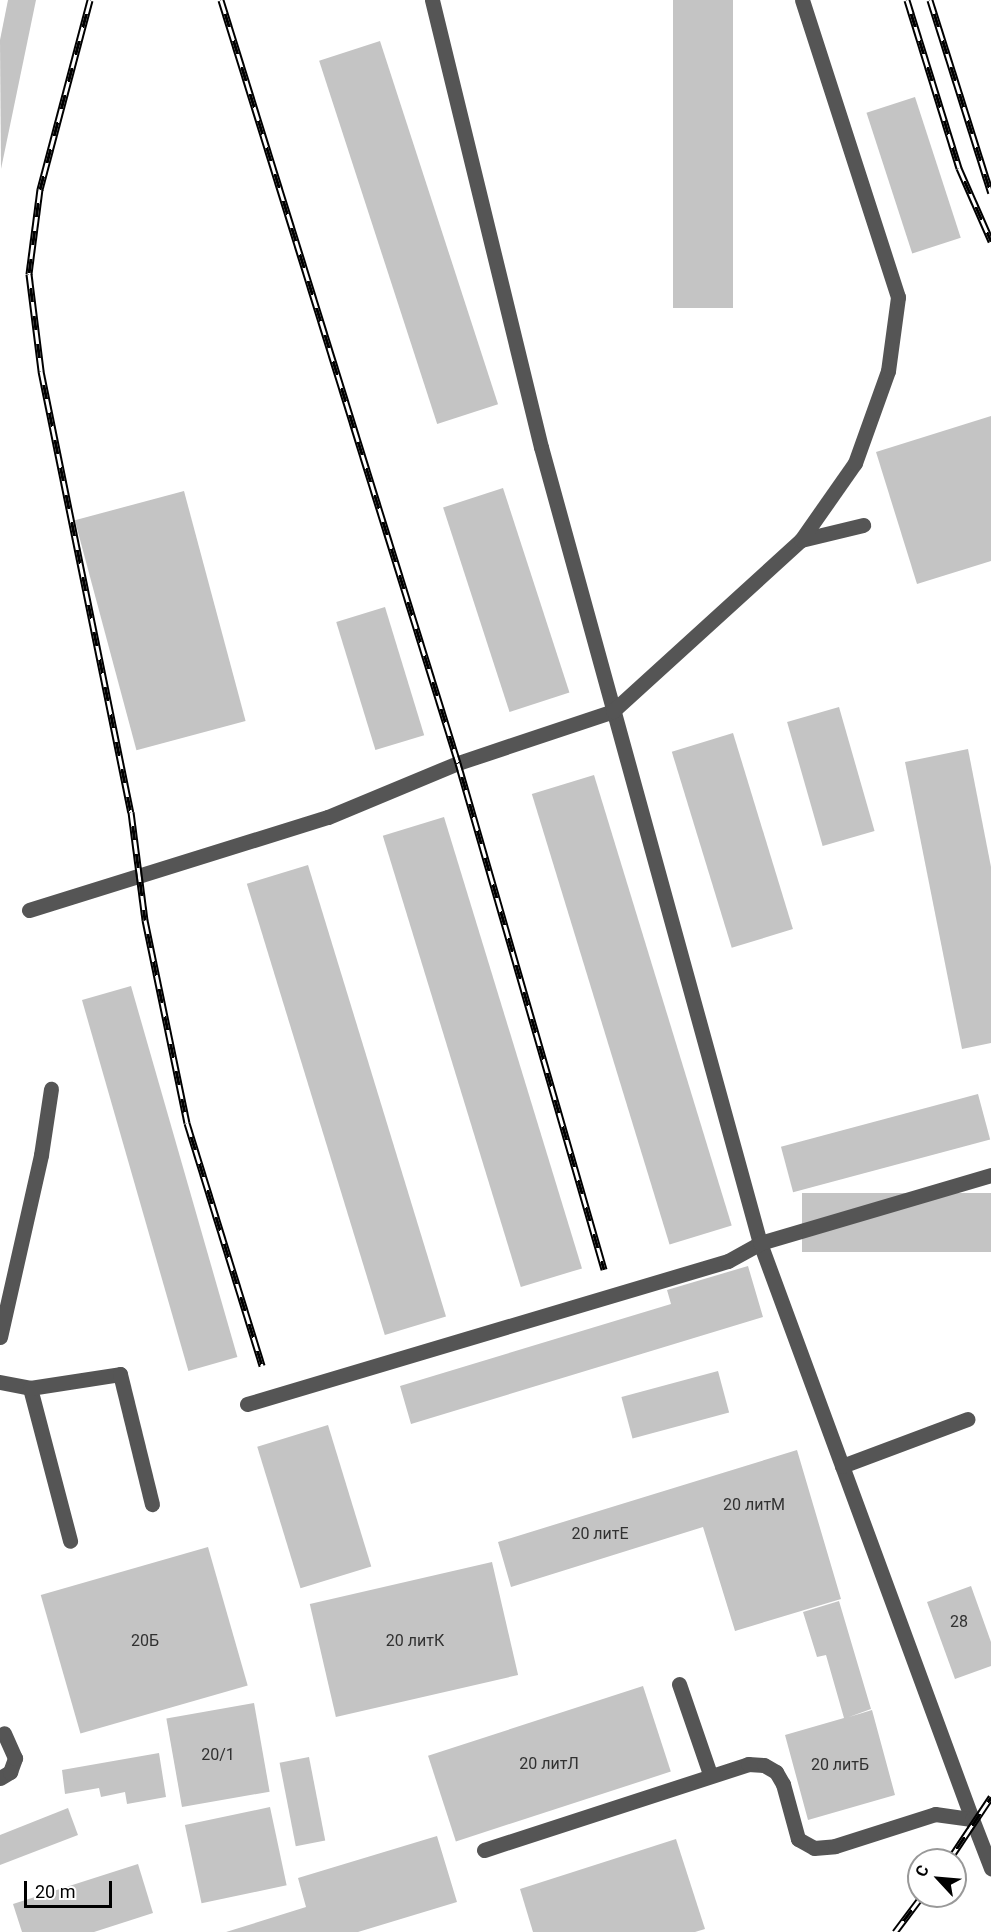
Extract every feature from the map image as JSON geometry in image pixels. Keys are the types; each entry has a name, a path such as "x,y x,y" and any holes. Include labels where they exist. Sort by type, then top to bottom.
{"lane":[{"path":"432,0 541,447 760,1243 991,1868"},
{"path":"29,910 328,817 458,763 613,711 801,540 855,463 888,371 898,297 802,0"},
{"path":"801,540 863,525"},
{"path":"0,1337 41,1155 51,1089"},
{"path":"247,1404 728,1261 760,1243 991,1175"},
{"path":"0,1382 30,1388 120,1374 152,1504"},
{"path":"30,1388 70,1541"},
{"path":"842,1466 968,1419"},
{"path":"679,1684 710,1774"},
{"path":"0,1778 10,1772 15,1758 4,1733"},
{"path":"484,1850 710,1774 748,1764 764,1765 776,1772 783,1784 798,1839 814,1848 835,1846 935,1815 972,1819"}],"building":[{"path":"8,0 36,0 1,169 0,40"},
{"path":"673,0 733,0 733,308 673,308"},
{"path":"380,41 498,404 437,424 319,61"},
{"path":"915,97 961,238 912,254 866,113"},
{"path":"991,416 991,561 917,584 876,452"},
{"path":"503,488 569,692 510,712 443,507"},
{"path":"184,491 246,721 136,750 75,520"},
{"path":"385,607 424,735 375,750 336,622"},
{"path":"839,707 875,831 823,846 787,722"},
{"path":"733,733 793,929 732,948 672,752"},
{"path":"968,749 991,867 991,1043 962,1049 905,762"},
{"path":"594,775 732,1225 670,1244 532,794"},
{"path":"444,817 582,1268 521,1287 383,836"},
{"path":"308,865 446,1316 385,1335 247,884"},
{"path":"131,986 237,1357 188,1371 82,1000"},
{"path":"978,1094 990,1139 793,1192 781,1147"},
{"path":"802,1193 991,1193 991,1252 802,1252"},
{"path":"748,1266 763,1317 411,1424 400,1386 671,1304 667,1290"},
{"path":"718,1371 729,1413 633,1438 621,1397"},
{"path":"328,1425 371,1567 301,1588 257,1447"},
{"path":"797,1450 841,1599 735,1631 703,1527 511,1587 498,1542"},
{"path":"208,1547 248,1685 80,1733 41,1595"},
{"path":"492,1562 518,1675 336,1717 310,1604"},
{"path":"971,1586 991,1642 991,1666 955,1679 927,1602"},
{"path":"839,1601 871,1709 849,1717 872,1710 895,1795 808,1820 785,1735 844,1718 826,1655 817,1657 803,1612"},
{"path":"643,1686 671,1772 456,1841 428,1756"},
{"path":"254,1703 270,1792 182,1807 166,1718"},
{"path":"159,1753 166,1797 127,1804 125,1792 101,1797 99,1788 65,1794 62,1770"},
{"path":"309,1757 325,1840 296,1846 280,1763"},
{"path":"270,1807 287,1885 202,1903 185,1825"},
{"path":"68,1808 78,1835 0,1865 0,1835"},
{"path":"437,1836 457,1902 358,1932 226,1932 306,1907 298,1878"},
{"path":"676,1839 705,1929 695,1932 533,1932 520,1889"},
{"path":"138,1864 153,1913 94,1932 22,1932 13,1904"}],"railway":[{"path":"90,0 40,189 29,274 41,371 131,812 145,920 187,1123 262,1366"},
{"path":"221,0 458,763 604,1269"},
{"path":"907,0 959,168 991,241"},
{"path":"930,0 991,193"},
{"path":"957,1848 991,1797"},
{"path":"895,1932 913,1908"}]}
